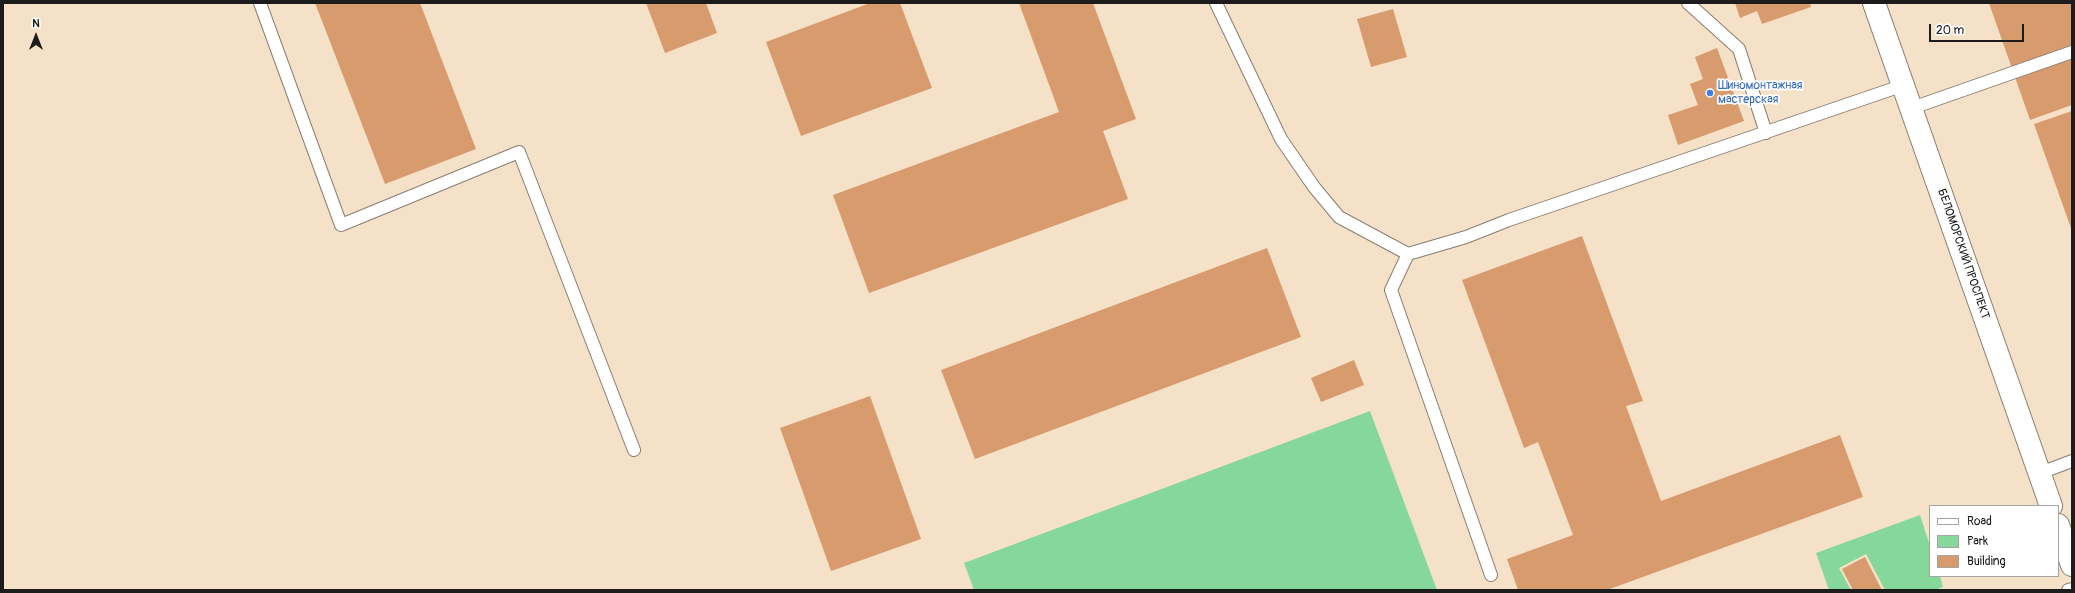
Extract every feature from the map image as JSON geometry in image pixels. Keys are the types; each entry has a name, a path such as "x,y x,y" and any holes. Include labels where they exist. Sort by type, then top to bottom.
{"street":[{"name":"БЕЛОМОРСКИЙ ПРОСПЕКТ","path":"1874,3 2051,505"},
{"path":"2059,528 2072,565"}],"lane":[{"path":"260,3 341,225 519,152 634,450"},
{"path":"1216,3 1281,140 1314,187 1339,217 1408,254 1466,237 1509,220 1904,86"},
{"path":"1688,3 1739,50 1766,133"},
{"path":"1912,108 2072,52"},
{"path":"1408,254 1391,290 1491,575"},
{"path":"2040,473 2072,461"},
{"path":"2068,590 2072,589"}],"green space":[{"path":"1370,411 1437,590 974,590 964,563"},
{"path":"1920,515 1929,543 1929,577 1940,577 1943,587 1935,590 1885,590 1866,554 1839,568 1851,590 1829,590 1816,553"}],"building":[{"path":"315,3 420,3 476,149 385,184"},
{"path":"646,3 706,3 717,33 665,53"},
{"path":"870,3 900,3 932,88 801,136 766,42"},
{"path":"1019,3 1093,3 1136,119 1103,131 1128,199 869,293 833,195 1059,112"},
{"path":"1735,3 1810,3 1811,7 1762,24 1757,11 1740,18"},
{"path":"1989,3 2072,3 2072,105 2030,120"},
{"path":"1393,9 1407,57 1371,67 1357,19"},
{"path":"1717,48 1744,121 1678,145 1668,115 1698,105 1690,84 1703,79 1695,57"},
{"path":"2072,111 2072,231 2034,124"},
{"path":"1582,236 1643,401 1626,406 1661,501 1840,435 1863,497 1607,590 1518,590 1507,559 1573,535 1538,442 1524,448 1462,280"},
{"path":"1267,248 1301,337 975,459 941,370"},
{"path":"1354,360 1364,385 1321,402 1311,378"},
{"path":"870,396 921,539 831,571 780,428"},
{"path":"1865,557 1882,590 1853,590 1842,569"}],"place":[{"name":"Шиномонтажная мастерская","path":"1710,93"}]}
